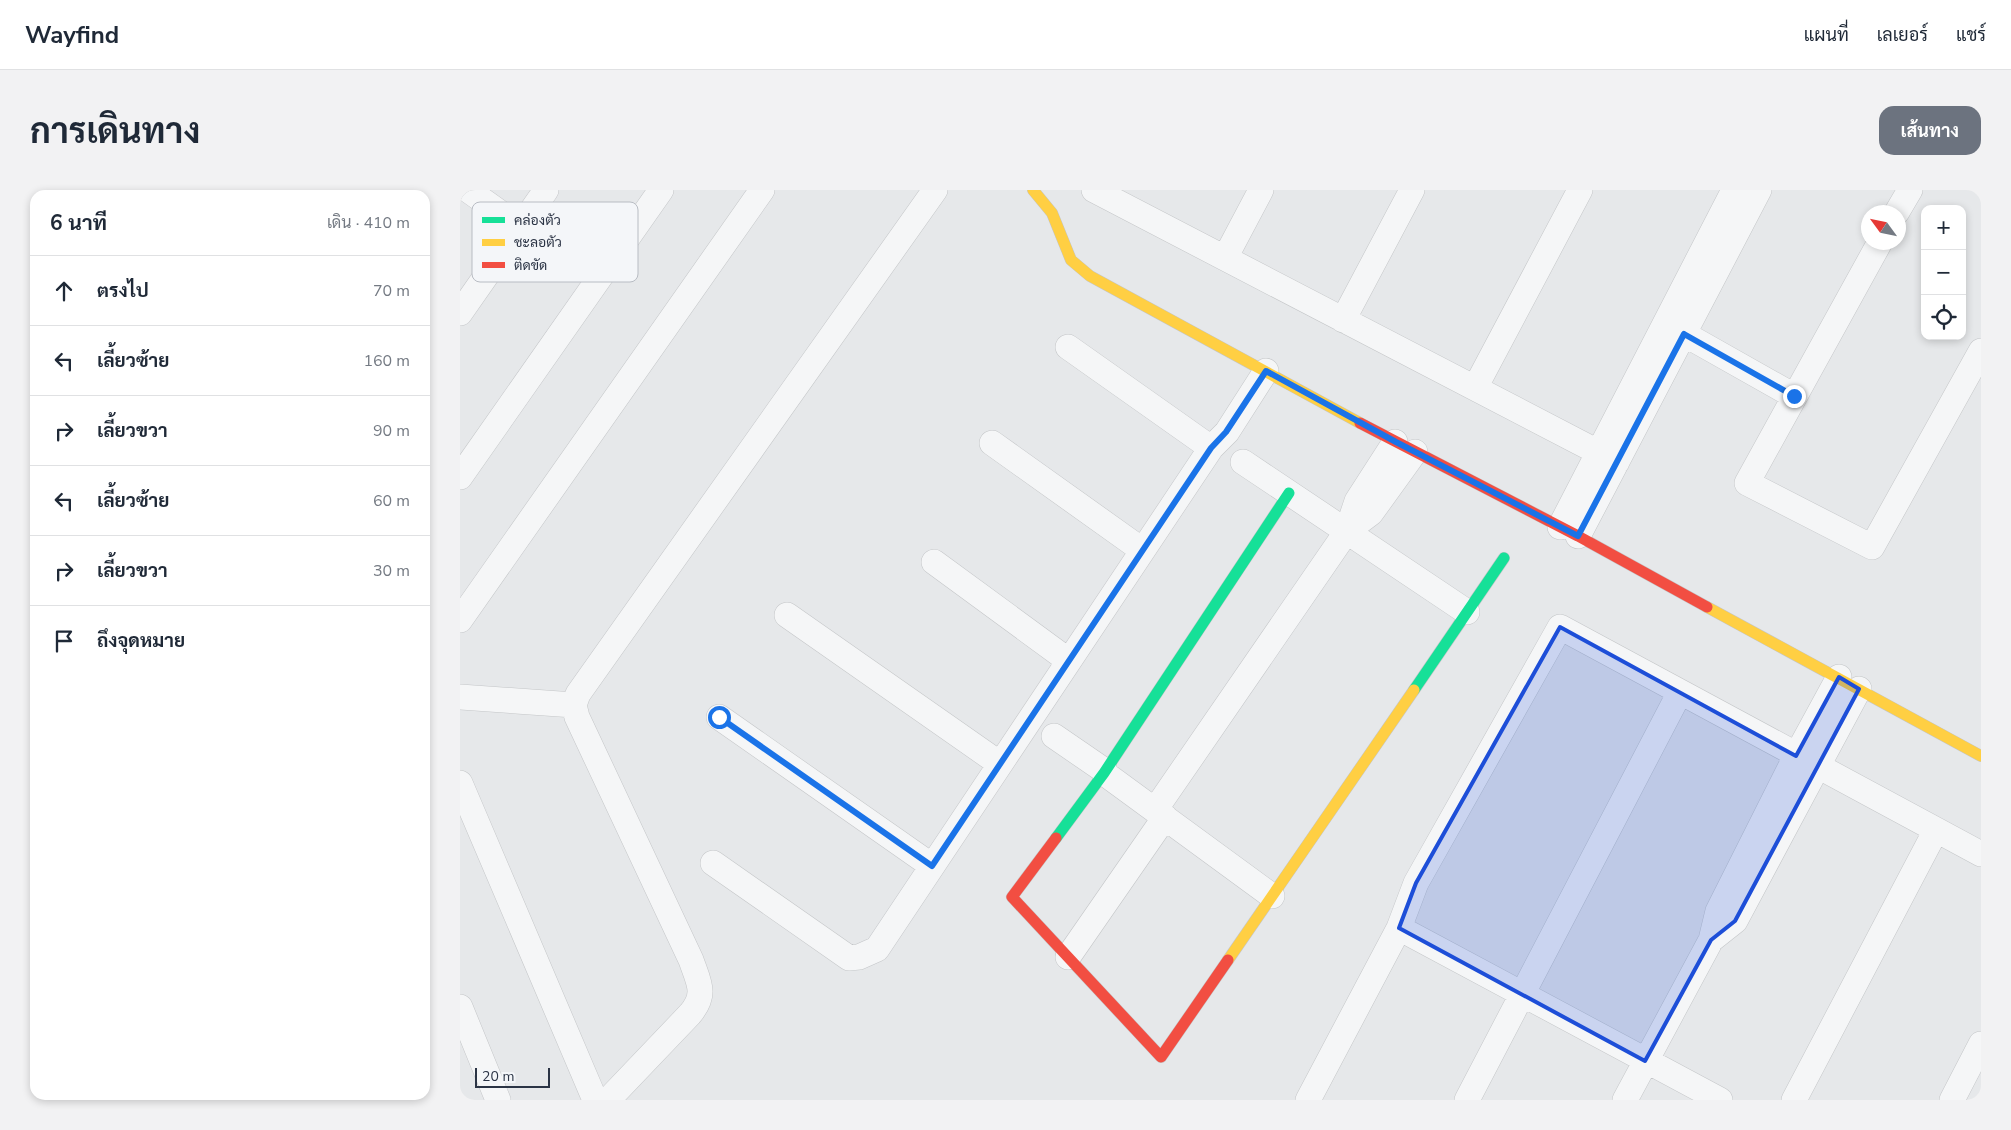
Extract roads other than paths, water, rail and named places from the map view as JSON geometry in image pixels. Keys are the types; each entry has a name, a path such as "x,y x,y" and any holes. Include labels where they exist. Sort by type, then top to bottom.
{"street":[{"path":"468,190 485,202"},
{"path":"538,202 546,190"},
{"path":"638,223 661,190"},
{"path":"460,620 762,190"},
{"path":"608,1100 699,1004 701,994 691,960 574,705 578,694 598,663 936,190"},
{"path":"1033,190 1052,213 1071,260 1090,276 1405,447 1569,531 1981,756"},
{"path":"1094,190 1607,457"},
{"path":"1225,258 1260,190"},
{"path":"1343,320 1412,190"},
{"path":"1475,388 1580,190"},
{"path":"1569,531 1674,328 1734,190"},
{"path":"1674,328 1759,190"},
{"path":"1901,205 1910,190"},
{"path":"1876,250 1747,482 1872,547 1981,350"},
{"path":"460,313 482,282"},
{"path":"460,477 597,282"},
{"path":"1674,328 1794,396"},
{"path":"1068,347 1211,448"},
{"path":"713,863 849,958 859,957 877,949 1211,448 1214,426 1259,367"},
{"path":"992,443 1142,550"},
{"path":"1068,957 1347,531 1357,501 1405,447"},
{"path":"1243,462 1467,612"},
{"path":"1289,493 1105,772 1012,897 1161,1057 1504,558"},
{"path":"934,562 1069,661"},
{"path":"787,615 1000,764"},
{"path":"1308,1100 1399,928 1416,883 1560,627 1981,854"},
{"path":"1625,1100 1711,940 1718,911 1806,761 1849,683"},
{"path":"1467,1100 1680,692"},
{"path":"460,698 574,705"},
{"path":"719,717 932,866"},
{"path":"1054,736 1272,896"},
{"path":"460,783 595,1100"},
{"path":"1794,1100 1936,830"},
{"path":"1399,928 1720,1100"},
{"path":"460,1007 498,1100"},
{"path":"1952,1100 1981,1044"}]}
